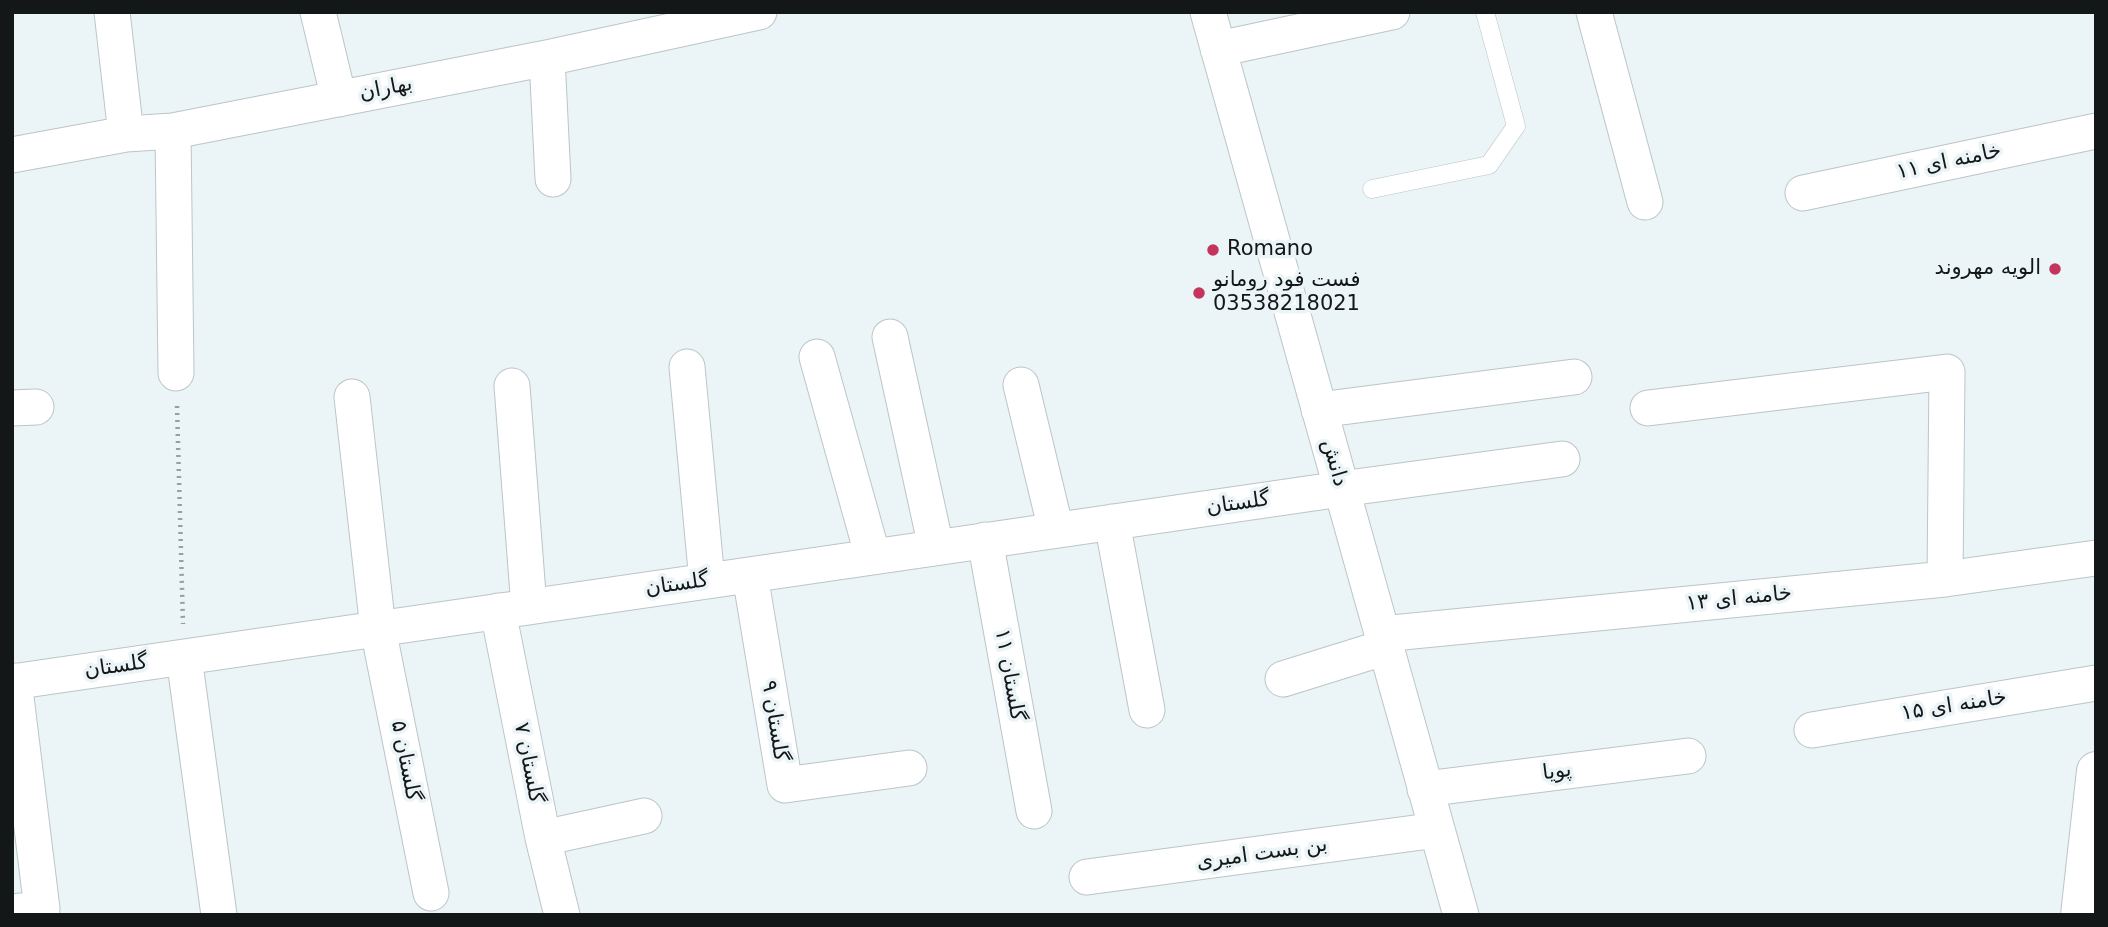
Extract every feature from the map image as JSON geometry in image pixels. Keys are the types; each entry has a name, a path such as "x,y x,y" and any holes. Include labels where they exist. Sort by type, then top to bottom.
{"main road":[{"path":"2080,915 2092,837 2096,771"}],"street":[{"path":"112,12 126,134"},
{"path":"318,12 338,99"},
{"name":"بهاران","path":"12,155 126,134 173,131 547,58 759,12"},
{"name":"دانش","path":"1208,12 1461,915"},
{"path":"1218,49 1392,12"},
{"path":"1594,12 1645,202"},
{"path":"547,58 553,179"},
{"path":"173,131 176,373"},
{"name":"خامنه ای ۱۱","path":"1803,193 2096,131"},
{"path":"890,337 936,547"},
{"path":"817,357 873,557"},
{"path":"687,367 708,581"},
{"path":"1648,408 1947,372 1945,579"},
{"path":"1319,410 1574,377"},
{"path":"1020,385 1056,530"},
{"name":"گلستان ۷","path":"512,386 514,609 543,838 562,915"},
{"name":"گلستان ۵","path":"352,397 378,629 431,894"},
{"name":"گلستان","path":"13,682 1562,459"},
{"path":"1112,522 1147,710"},
{"name":"گلستان ۱۱","path":"985,540 1034,811"},
{"name":"خامنه ای ۱۳","path":"1283,679 1384,640 1945,579 2096,558"},
{"name":"گلستان ۹","path":"750,575 785,785 909,768"},
{"path":"184,657 219,915"},
{"path":"12,912 42,909 13,682"},
{"name":"خامنه ای ۱۵","path":"1812,730 2096,683"},
{"name":"پویا","path":"1425,789 1688,756"},
{"path":"543,838 644,816"},
{"name":"بن بست امیری","path":"1087,877 1437,830"}],"lane":[{"path":"1372,189 1489,165 1516,126 1485,12"}],"path":[{"path":"176,373 184,657"}],"place":[{"name":"Romano","path":"1213,250"},
{"name":"الویه مهروند","path":"2055,269"},
{"name":"فست فود رومانو 03538218021","path":"1199,293"}]}
